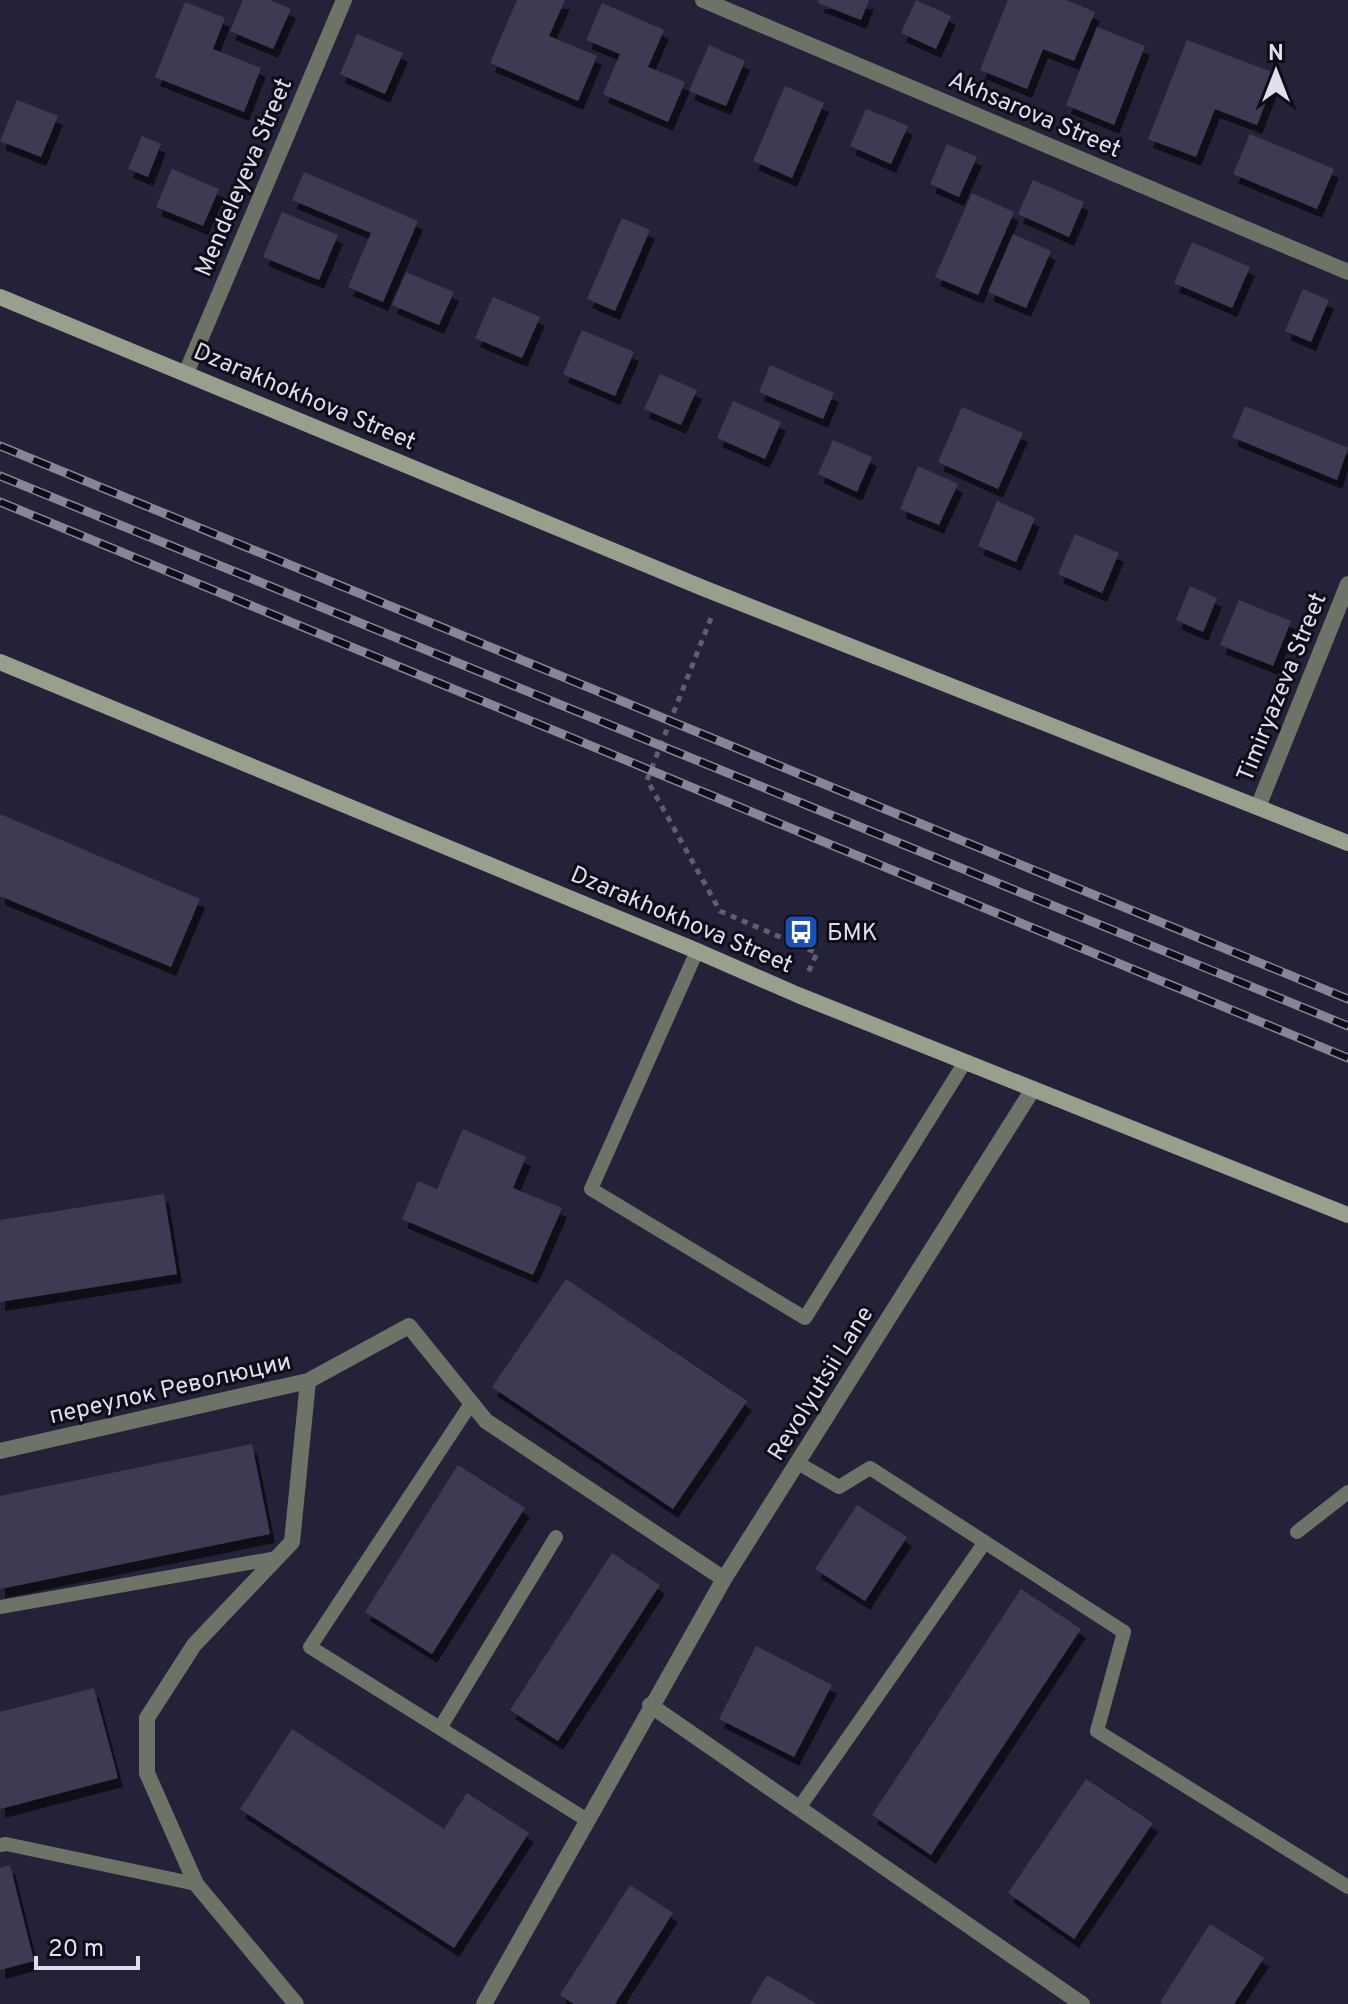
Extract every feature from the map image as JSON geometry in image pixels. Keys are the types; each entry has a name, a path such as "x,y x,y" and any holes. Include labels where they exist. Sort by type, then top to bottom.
{"street":[{"name":"Mendeleyeva Street","path":"186,373 344,0"},
{"name":"Akhsarova Street","path":"703,0 1348,272"},
{"name":"Dzarakhokhova Street","path":"0,297 720,594 1348,843"},
{"name":"Timiryazeva Street","path":"1258,807 1348,584"},
{"name":"Dzarakhokhova Street","path":"0,662 798,995 1348,1215"},
{"name":"Revolyutsii Lane","path":"484,2004 650,1705 724,1579 1033,1089"},
{"name":"переулок Революции","path":"0,1451 308,1381 409,1326 486,1421 724,1579"},
{"path":"296,2004 196,1884 147,1773 147,1718 194,1645 292,1542 308,1381"},
{"path":"650,1705 1082,2004"}],"lane":[{"path":"697,951 591,1189 805,1318 965,1062"},
{"path":"472,1402 310,1647 587,1820"},
{"path":"798,1463 839,1487 870,1468 1124,1632 1097,1731 1348,1887"},
{"path":"1297,1532 1348,1492"},
{"path":"440,1728 556,1537"},
{"path":"799,1808 985,1542"},
{"path":"0,1607 277,1558"},
{"path":"0,1845 196,1884"}],"path":[{"path":"720,594 647,780 720,911 817,953 798,995"}],"building":[{"path":"243,0 270,0 291,9 273,49 230,31"},
{"path":"517,0 565,0 549,36 597,56 578,101 490,63"},
{"path":"819,0 869,0 861,20 818,3"},
{"path":"916,0 951,16 936,49 901,33"},
{"path":"1008,0 1066,0 1095,12 1074,61 1043,49 1027,89 980,70"},
{"path":"185,2 225,18 213,49 261,68 244,112 155,77"},
{"path":"602,3 664,30 648,67 685,82 668,122 603,94 620,54 586,40"},
{"path":"1097,27 1145,46 1114,125 1066,105"},
{"path":"357,34 403,53 385,94 340,74"},
{"path":"1187,40 1277,74 1257,125 1215,109 1196,157 1148,139"},
{"path":"709,45 745,61 726,106 689,91"},
{"path":"785,86 824,103 792,178 753,161"},
{"path":"17,100 58,116 41,157 0,141"},
{"path":"866,109 908,126 891,164 850,146"},
{"path":"1250,134 1334,169 1317,209 1233,174"},
{"path":"142,136 161,144 148,177 128,169"},
{"path":"947,144 977,157 959,197 930,184"},
{"path":"172,169 219,189 203,226 156,207"},
{"path":"304,172 418,221 383,302 348,287 371,233 292,200"},
{"path":"1033,180 1084,202 1069,237 1018,214"},
{"path":"972,193 1014,212 978,295 935,277"},
{"path":"282,212 338,235 319,280 263,257"},
{"path":"622,218 650,230 615,311 587,299"},
{"path":"1013,234 1051,251 1026,308 988,292"},
{"path":"1192,242 1250,267 1232,308 1174,283"},
{"path":"406,272 454,292 439,325 392,305"},
{"path":"1303,289 1329,300 1311,342 1285,331"},
{"path":"493,297 540,317 522,358 475,338"},
{"path":"582,330 634,352 615,396 563,374"},
{"path":"770,365 834,393 823,419 759,392"},
{"path":"660,374 697,390 681,425 644,409"},
{"path":"733,401 781,422 765,459 717,438"},
{"path":"1245,406 1348,448 1337,480 1232,437"},
{"path":"962,407 1023,433 998,489 938,462"},
{"path":"833,440 872,457 857,492 818,474"},
{"path":"918,466 958,484 939,525 900,509"},
{"path":"997,501 1035,518 1016,562 978,546"},
{"path":"1075,534 1119,553 1102,593 1058,574"},
{"path":"1190,586 1217,598 1203,632 1176,620"},
{"path":"1239,600 1291,621 1273,666 1220,645"},
{"path":"0,814 200,899 171,967 0,896"},
{"path":"463,1129 526,1157 513,1188 562,1208 533,1275 402,1219 418,1181 437,1189"},
{"path":"164,1194 177,1274 0,1302 0,1220"},
{"path":"566,1279 747,1401 673,1509 492,1387"},
{"path":"252,1444 270,1534 0,1589 0,1496"},
{"path":"458,1465 525,1508 432,1654 365,1612"},
{"path":"857,1505 907,1537 865,1601 815,1569"},
{"path":"612,1553 660,1585 558,1741 510,1710"},
{"path":"1021,1589 1081,1629 931,1855 872,1815"},
{"path":"756,1646 832,1685 794,1757 719,1719"},
{"path":"94,1688 118,1778 0,1809 0,1712"},
{"path":"292,1729 444,1829 467,1793 529,1833 454,1948 240,1809"},
{"path":"1086,1779 1153,1823 1074,1939 1008,1893"},
{"path":"10,1865 34,1961 0,1970 0,1868"},
{"path":"630,1885 673,1913 615,2004 574,2004 560,1995"},
{"path":"1210,1924 1264,1958 1234,2004 1163,2004 1160,2002"},
{"path":"767,1975 817,2004 750,2004"}],"railway":[{"path":"0,446 1348,999"},
{"path":"0,476 1348,1026"},
{"path":"0,502 1348,1058"}],"place":[{"name":"БМК","path":"801,932"}]}
